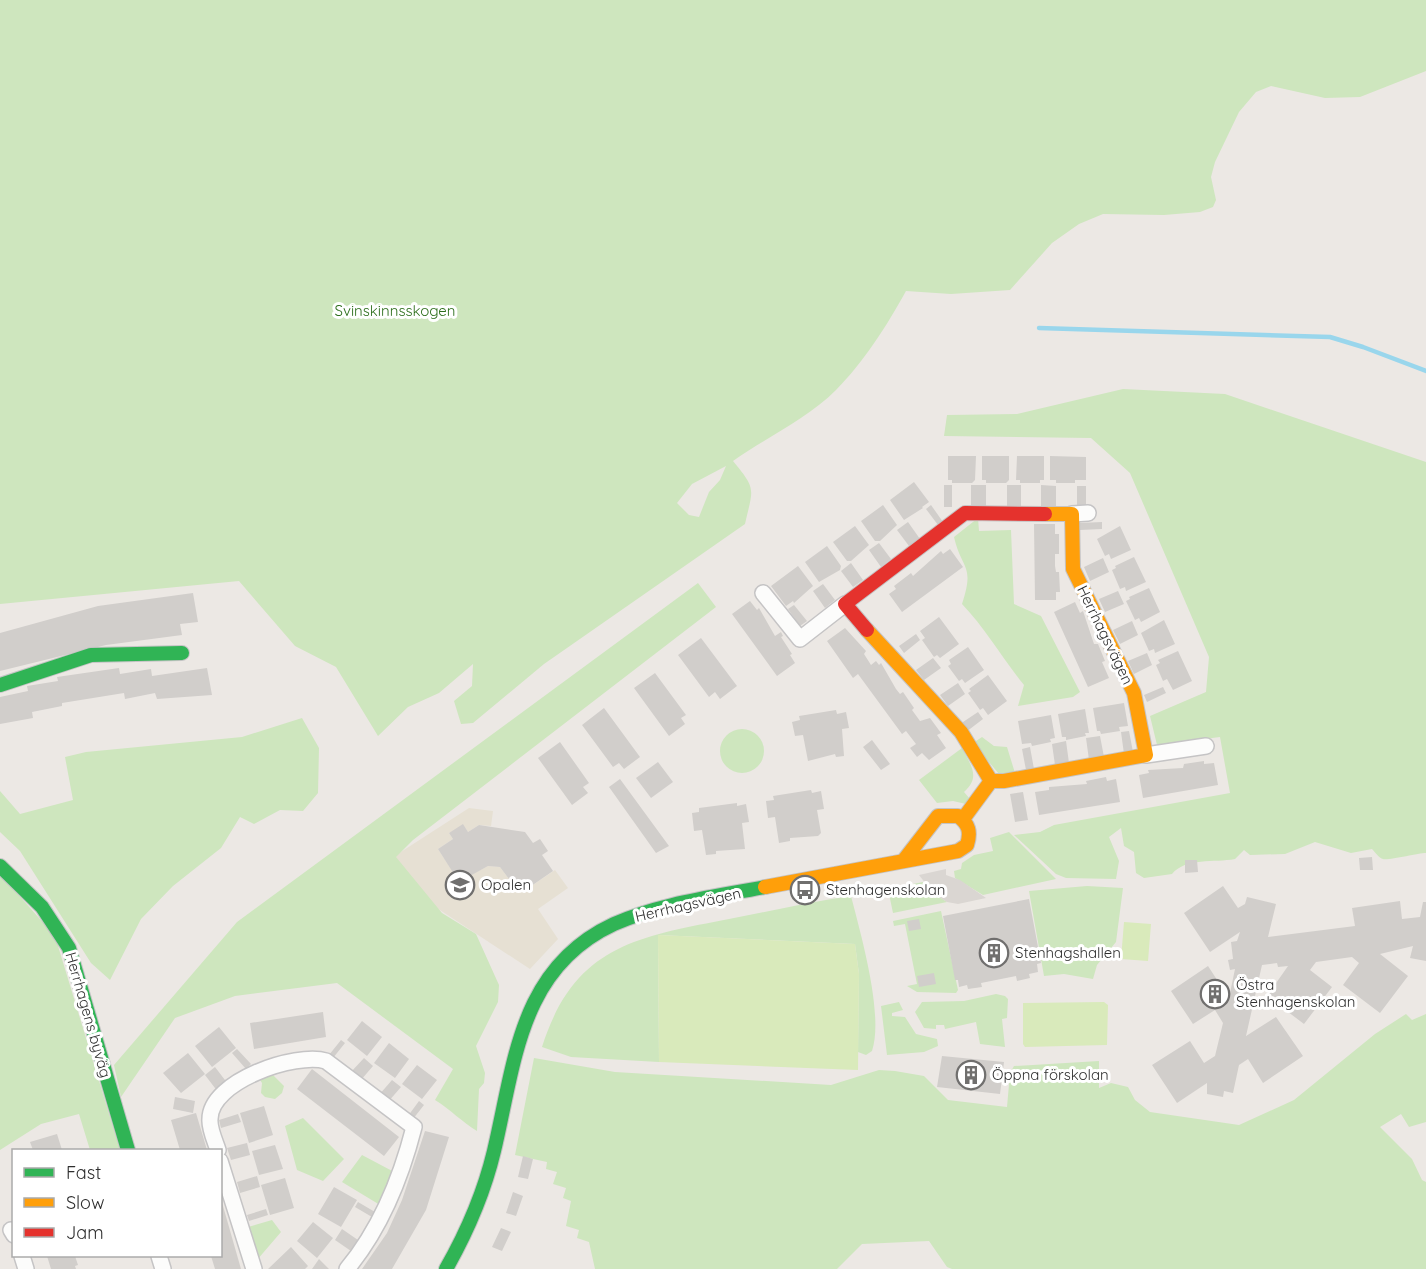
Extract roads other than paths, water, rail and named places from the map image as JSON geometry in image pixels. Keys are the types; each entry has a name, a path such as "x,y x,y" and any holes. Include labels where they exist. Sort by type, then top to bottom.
{"street":[{"name":"Herrhagsvägen","path":"763,593 800,639 965,513 1080,514 1073,569 1134,693 1146,755"},
{"path":"845,604 870,636 896,658 944,712 985,768 991,781"},
{"path":"0,685 91,655 108,652 182,653"},
{"path":"991,781 1004,781 1206,746"},
{"path":"904,860 938,816 952,814 963,819 991,781"},
{"name":"Herrhagsvägen","path":"446,1269 466,1233 489,1171 514,1052 522,1027 537,998 557,969 575,950 602,930 660,908 958,851 967,845 970,832 963,819"},
{"name":"Herrhagens byväg","path":"0,866 42,907 69,948 128,1149"},
{"path":"218,1149 209,1118 214,1106 227,1092 267,1066 314,1058 326,1061 414,1127 404,1166 389,1200 375,1228 347,1269"},
{"path":"222,1167 254,1269"}],"waterway":[{"path":"1039,328 1330,337 1426,371"}],"place":[{"name":"Opalen","path":"460,885"},
{"name":"Stenhagenskolan","path":"805,890"},
{"name":"Stenhagshallen","path":"994,953"},
{"name":"Östra Stenhagenskolan","path":"1215,994"},
{"name":"Öppna förskolan","path":"971,1075"}],"park label":[{"name":"Svinskinnsskogen","path":"395,311"}]}
